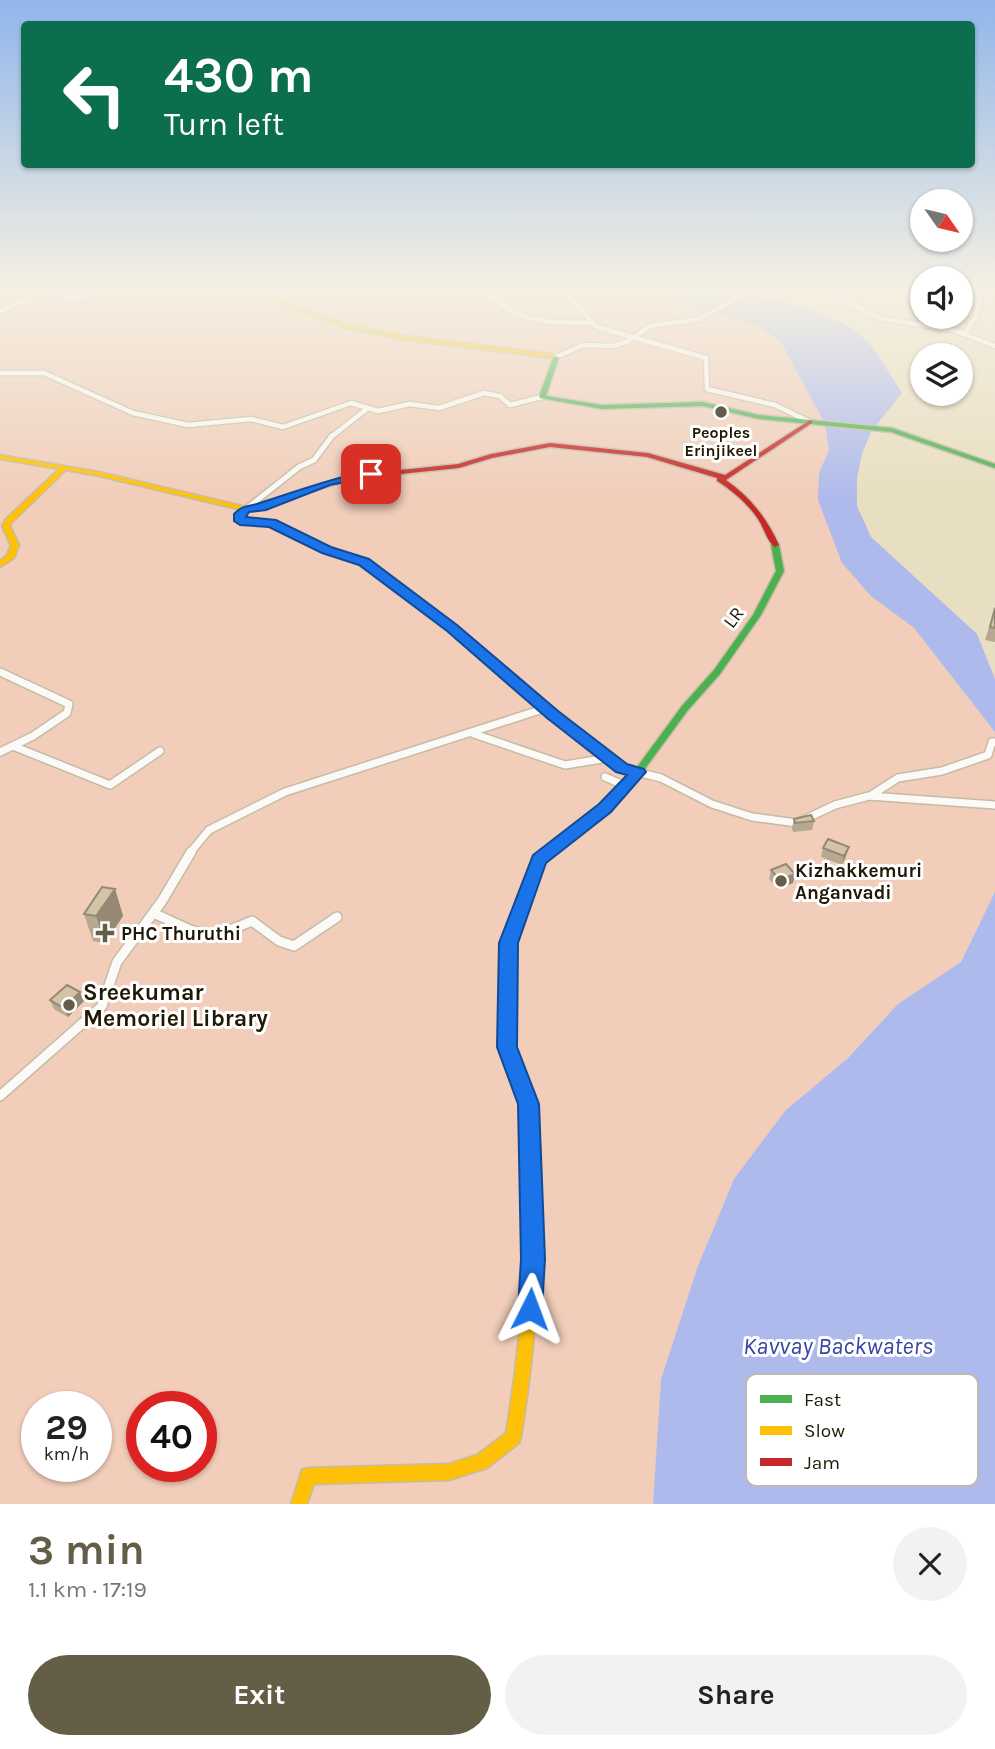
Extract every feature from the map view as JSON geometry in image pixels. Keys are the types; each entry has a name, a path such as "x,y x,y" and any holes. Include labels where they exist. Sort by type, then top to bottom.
{"street":[{"path":"542,397 555,359"},
{"path":"706,359 707,389 775,405 815,423"},
{"path":"0,373 44,373 133,413 188,425 251,419 283,427 351,403 384,411 410,404 439,408 484,393 500,396 510,405 542,397 602,407 703,404 759,417 892,430 925,439 995,466"},
{"path":"368,408 335,432 314,460 299,467 240,514 240,521 272,523 326,550 364,562 452,628 621,768 660,778 712,804 742,814 797,823 835,805 869,796 898,778 942,771 988,755 992,742 995,742"},
{"path":"0,457 99,474 246,509 261,507 338,480 391,471 459,466 491,456 550,445 648,455 720,479 815,423"},
{"path":"0,565 11,556 16,545 6,526 9,521 63,469"},
{"name":"LR","path":"299,1504 308,1476 331,1473 404,1476 471,1467 513,1437 527,1359 533,1259 528,1104 507,1047 508,943 539,859 605,808 638,772 684,708 717,673 757,615 780,571 777,551 765,520 738,491 720,479"},
{"path":"0,672 68,704 67,713 0,752"},
{"path":"0,1096 94,1016 102,1006 117,961 153,913 184,860 209,830 252,806 361,766 546,708"},
{"path":"473,733 565,765 608,758"},
{"path":"13,746 110,785 160,751"},
{"path":"604,777 625,786"},
{"path":"869,796 995,805"},
{"path":"153,913 204,935 220,935 252,920 279,942 294,946 337,917"}],"shaded area":[{"path":"0,359 790,359 825,424 829,450 819,473 871,596 914,628 995,732 995,892 961,962 898,1004 734,1179 698,1266 661,1379 653,1504 0,1504"}],"water":[{"path":"790,359 880,359 902,393 871,432 862,454 857,478 857,506 871,537 977,634 995,679 995,732 914,628 871,596 842,563 818,500 819,473 829,450 825,424"},
{"name":"Kavvay Backwaters","path":"995,892 995,1504 653,1504 661,1379 698,1266 734,1179 785,1111 848,1058 898,1004 961,962"}],"building":[{"path":"995,608 995,628 990,627"},
{"path":"811,815 814,821 795,823 794,819"},
{"path":"828,839 849,847 844,856 823,848"},
{"path":"786,864 795,874 780,880 771,870"},
{"path":"102,887 115,889 96,916 84,914"},
{"path":"67,985 80,992 64,1008 50,1000"}],"traffic: fast":[{"path":"555,359 542,397 602,407 703,404 759,417 892,430 995,466"},
{"path":"568,837 605,808 638,772 685,708 717,672 757,615 780,571 775,545"}],"traffic: slow":[{"path":"0,457 99,474 246,509 349,478 391,473"},
{"path":"0,565 11,556 15,545 6,526 9,521 63,469"},
{"path":"299,1504 308,1476 449,1472 481,1462 513,1437 528,1325 532,1213"}],"traffic: jam":[{"path":"391,473 459,466 491,456 550,445 648,455 726,478 810,422"},
{"path":"720,479 738,492 753,508 775,545"},
{"path":"532,1213 528,1104 507,1047 508,943 539,859 568,837"}],"place":[{"name":"Peoples Erinjikeel","path":"721,412"},
{"name":"Kizhakkemuri Anganvadi","path":"781,881"},
{"name":"PHC Thuruthi","path":"105,933"},
{"name":"Sreekumar Memoriel Library","path":"69,1005"}],"route":[{"path":"371,474 327,482 261,507 246,509 240,514 240,521 272,523 326,550 364,562 452,628 553,715 621,768 638,772 605,808 539,859 524,893 508,943 507,1047 528,1104 533,1259 530,1309"}]}
